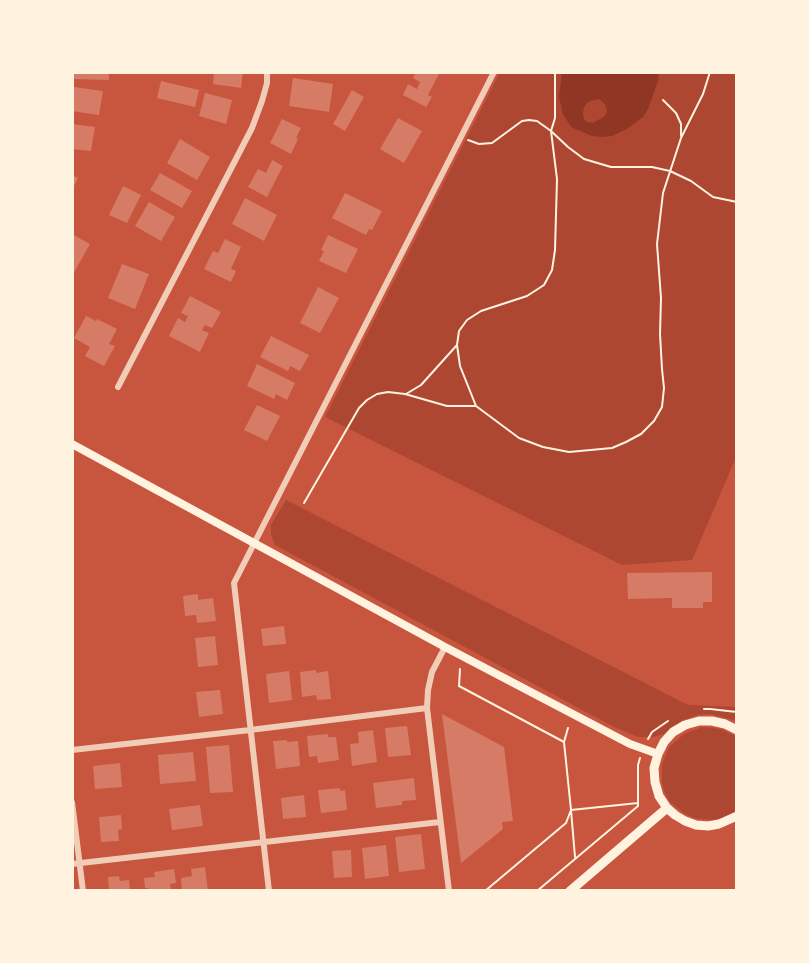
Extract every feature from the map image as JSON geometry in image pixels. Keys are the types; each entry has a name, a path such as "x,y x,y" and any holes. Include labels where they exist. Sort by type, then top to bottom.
{"main road":[{"path":"72,444 445,647 630,744 658,754"},
{"path":"737,730 712,721 699,721 685,725 673,732 664,742 654,768 659,796 667,808 685,821 708,826 737,816"},
{"path":"570,891 667,808"}],"street":[{"path":"118,387 252,128 267,83 267,72"},
{"path":"269,891 234,583 494,72"},
{"path":"445,647 432,672 427,708 448,891"},
{"path":"72,750 427,708"},
{"path":"72,801 76,863 83,891"},
{"path":"76,863 440,822"}],"path":[{"path":"555,72 555,118 551,131 557,179 555,250 552,270 544,285 527,296 481,311 467,320 459,331 457,345 460,366 476,406 519,438 543,447 570,452 612,448 641,434 654,421 662,407 664,388 657,244 663,193 681,138 710,72"},
{"path":"663,100 676,113 681,124 681,138"},
{"path":"461,138 479,144 492,143 522,121 537,121 584,159 611,167 651,167 670,171 691,181 713,197 737,202"},
{"path":"405,394 421,385 457,345"},
{"path":"304,502 359,408 377,394 388,392 405,394 447,406 476,406"},
{"path":"460,669 459,686 564,742"},
{"path":"568,728 564,742 575,858"},
{"path":"537,891 638,806 638,765"},
{"path":"571,810 638,803"},
{"path":"485,891 566,823 571,810"}],"shaded area":[{"path":"500,72 737,72 737,455 692,560 622,565 325,417"},
{"path":"562,72 659,72 658,81 643,117 627,129 612,136 592,136 571,127 563,114 559,97","holes":["599,99 607,111 605,116 593,123 587,122 584,119 584,107 588,102 594,100"]},
{"path":"286,500 688,705 737,707 737,721 710,714 698,715 683,720 664,734 653,737 638,737 614,727 275,545 271,535 271,525"},
{"path":"702,727 721,729 737,737 737,810 714,820 694,818 685,814 670,802 662,784 662,765 669,747 684,734"}],"building":[{"path":"73,72 109,72 109,80 73,79"},
{"path":"214,72 243,72 241,88 213,84"},
{"path":"416,72 440,72 428,95 432,97 426,107 403,95 408,84 417,89 420,82 413,78"},
{"path":"293,78 333,84 329,112 289,106"},
{"path":"161,81 199,90 195,107 157,98"},
{"path":"74,87 103,91 99,115 72,111"},
{"path":"352,90 364,97 345,131 333,124"},
{"path":"205,93 232,100 226,124 199,116"},
{"path":"398,118 422,131 404,163 380,149"},
{"path":"282,119 301,128 291,154 270,143"},
{"path":"72,124 95,127 91,151 72,149"},
{"path":"180,139 210,157 197,180 167,163"},
{"path":"272,160 283,166 267,197 248,187 258,169 266,173"},
{"path":"160,173 192,191 182,208 150,190"},
{"path":"72,175 78,178 72,190"},
{"path":"123,186 141,195 127,223 109,215"},
{"path":"345,193 382,211 372,230 369,229 366,235 332,218"},
{"path":"245,198 277,215 264,241 232,224"},
{"path":"149,202 175,217 161,241 135,226"},
{"path":"72,234 90,244 72,276"},
{"path":"328,235 358,249 346,273 319,261"},
{"path":"225,239 241,247 231,269 236,271 231,282 204,269 213,251 218,253"},
{"path":"122,264 149,274 135,309 108,298"},
{"path":"318,287 339,298 320,333 300,323"},
{"path":"190,296 221,312 212,328 205,325 202,330 209,333 200,352 169,336 178,318 185,322 188,316 181,313"},
{"path":"86,316 117,329 109,344 115,346 104,366 85,356 90,347 74,338"},
{"path":"271,336 309,355 300,371 290,366 288,371 260,357"},
{"path":"257,364 295,383 287,400 276,394 274,399 247,386"},
{"path":"257,405 280,416 267,441 244,430"},
{"path":"712,572 712,602 703,602 703,608 672,608 672,598 628,599 627,573"},
{"path":"198,594 198,600 213,598 216,621 197,623 196,615 185,616 183,596"},
{"path":"284,626 286,644 263,646 261,629"},
{"path":"215,636 218,665 198,667 195,638"},
{"path":"316,670 316,673 328,671 331,699 317,700 316,695 302,697 300,672"},
{"path":"289,671 292,700 269,703 266,674"},
{"path":"220,690 223,714 199,717 196,692"},
{"path":"442,714 504,747 513,821 502,822 503,829 461,863"},
{"path":"407,726 411,755 388,757 385,728"},
{"path":"373,730 377,762 352,766 350,744 359,743 358,732"},
{"path":"328,734 328,737 336,737 339,760 318,763 317,756 309,757 307,736"},
{"path":"287,740 287,742 298,741 300,766 276,769 273,741"},
{"path":"229,745 233,792 210,793 206,747"},
{"path":"193,752 196,781 160,784 158,755"},
{"path":"120,763 122,787 95,789 93,766"},
{"path":"414,778 416,800 402,801 402,805 376,808 373,783"},
{"path":"340,788 340,791 345,790 347,810 321,813 318,790"},
{"path":"304,795 306,817 283,819 281,798"},
{"path":"200,805 203,826 172,830 169,809"},
{"path":"121,815 122,829 118,830 119,841 101,842 99,817"},
{"path":"421,834 425,869 399,872 395,837"},
{"path":"386,845 389,876 365,879 362,848"},
{"path":"351,850 352,877 334,878 332,851"},
{"path":"205,867 208,891 182,891 181,878 192,876 191,869"},
{"path":"174,869 176,883 170,884 171,891 148,891 148,888 145,888 144,878 155,877 154,872"},
{"path":"119,876 120,881 129,880 130,891 109,891 108,877"}]}
